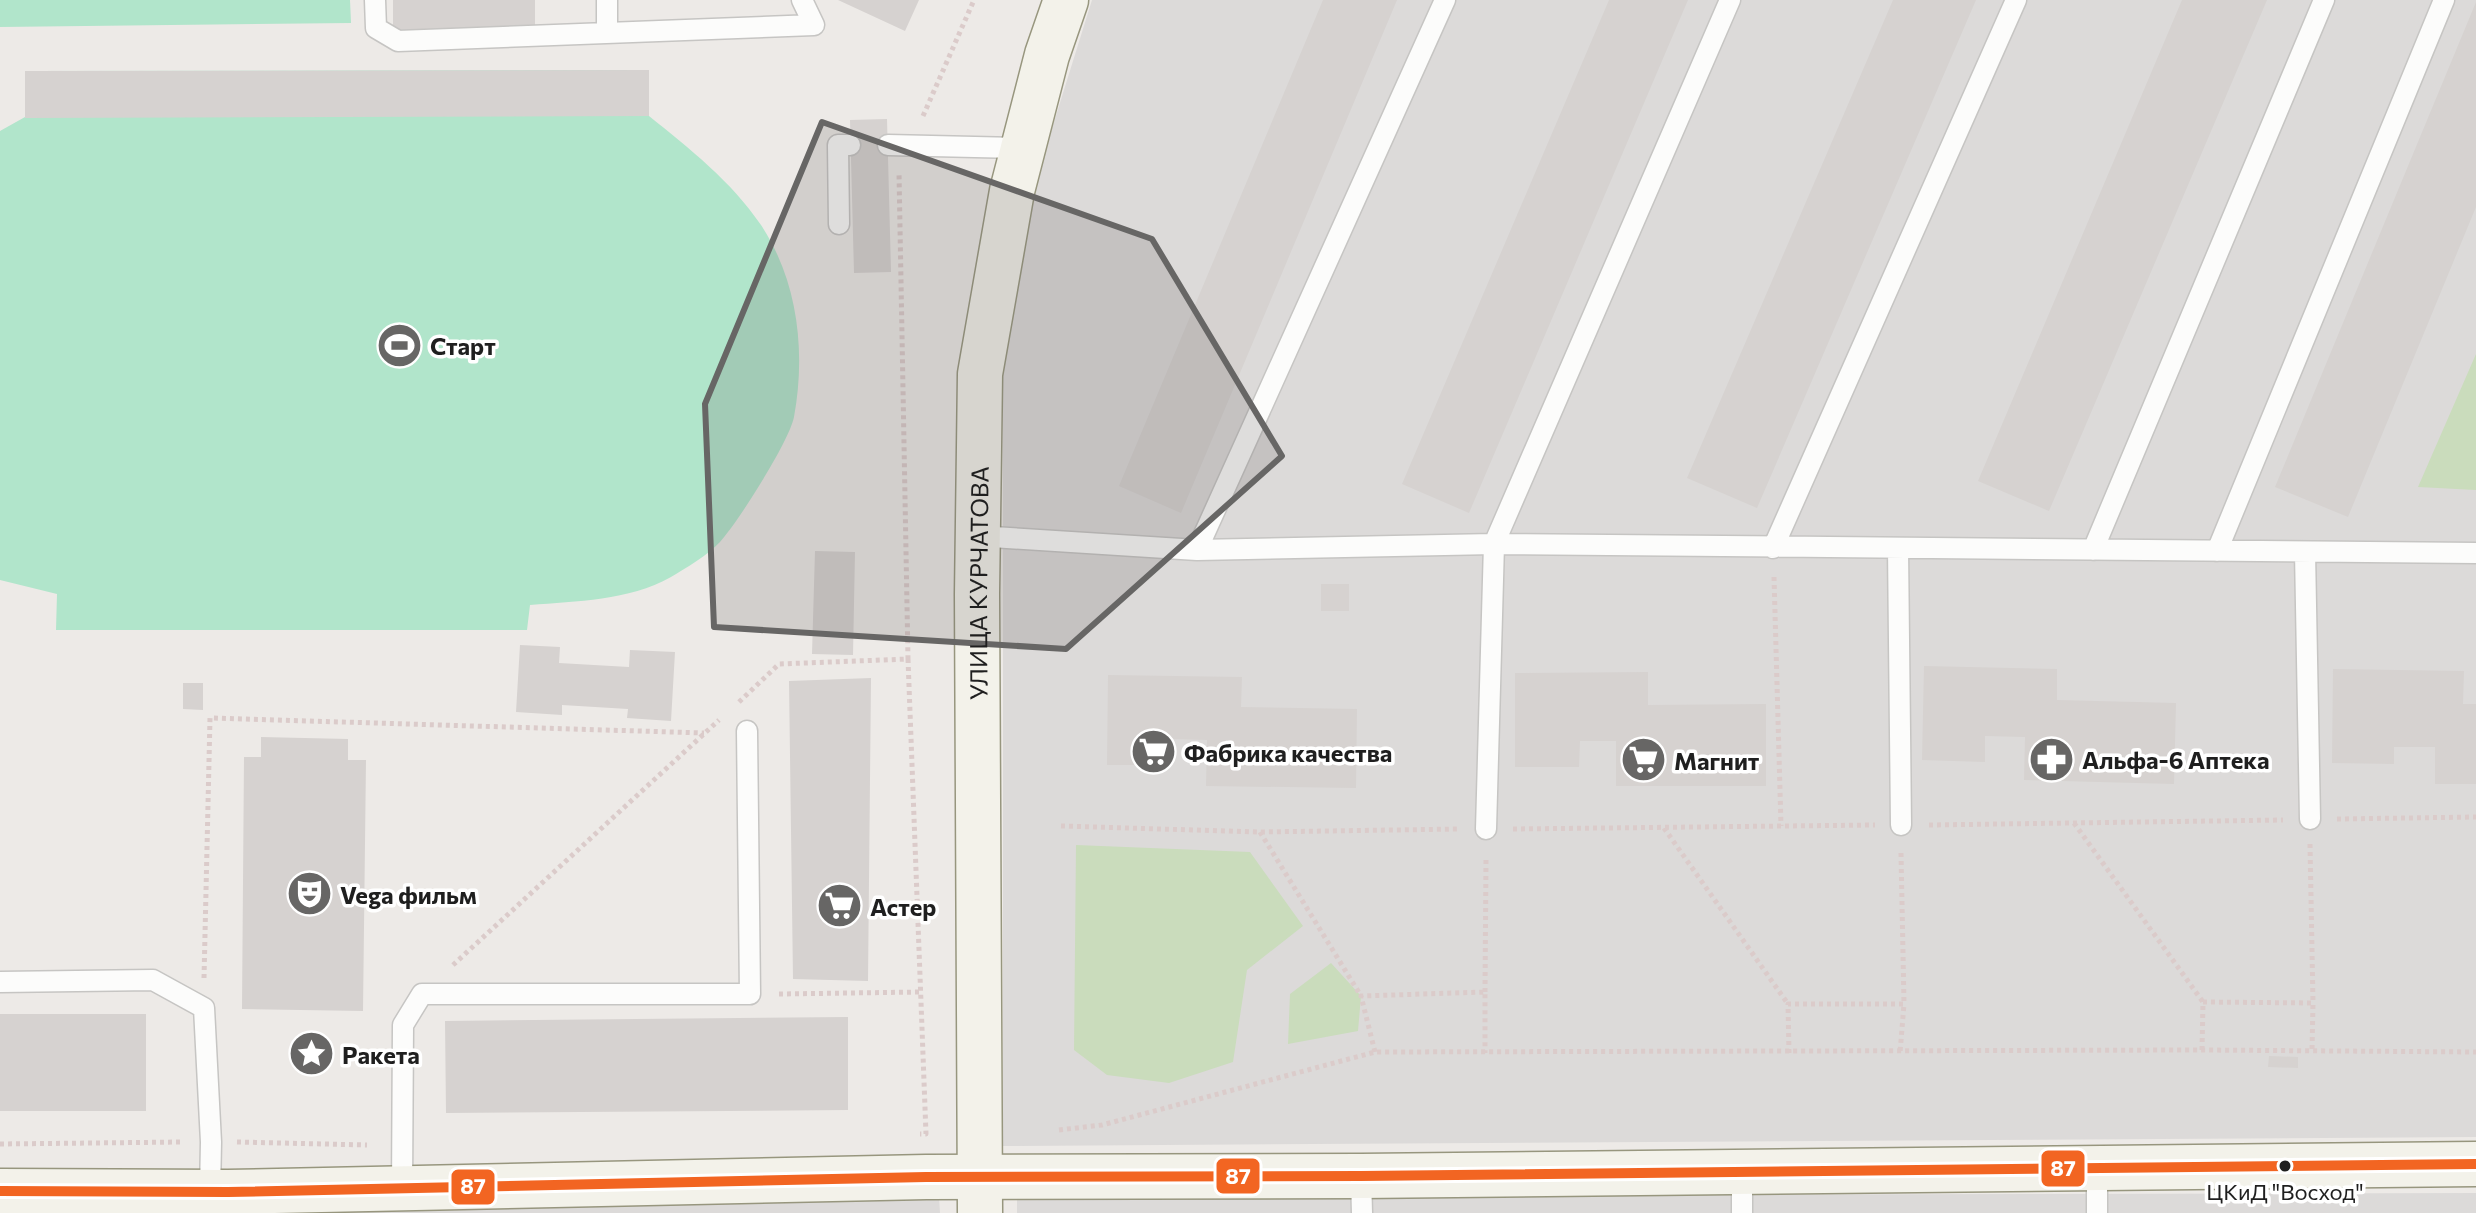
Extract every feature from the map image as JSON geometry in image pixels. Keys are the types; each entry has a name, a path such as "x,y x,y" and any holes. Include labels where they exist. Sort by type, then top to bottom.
{"street":[{"name":"УЛИЦА КУРЧАТОВА","path":"980,1195 977,536 980,374 1012,191 1047,55 1066,0"},
{"path":"0,1191 355,1201 402,1188 980,1195 1742,1192 2097,1168 2476,1164"}],"lane":[{"path":"375,0 376,28 398,41 814,25 802,0"},
{"path":"607,0 607,33"},
{"path":"1197,550 1445,0"},
{"path":"1486,829 1494,544 1730,0"},
{"path":"1773,548 2016,0"},
{"path":"2093,550 2324,0"},
{"path":"2217,551 2444,0"},
{"path":"839,224 838,145 850,145"},
{"path":"888,145 1023,148"},
{"path":"977,536 1197,550 1494,544 2476,553"},
{"path":"1898,548 1901,825"},
{"path":"2305,552 2310,819"},
{"path":"402,1188 403,1025 422,994 750,994 747,731"},
{"path":"0,982 153,980 204,1008 211,1142 222,1199"},
{"path":"2097,1168 2097,1213"}],"path":[{"path":"926,1134 908,659 899,173 974,0"},
{"path":"1773,548 1781,826"},
{"path":"737,704 779,664 908,659"},
{"path":"422,994 726,713"},
{"path":"204,1008 210,718 705,733"},
{"path":"1061,826 1260,832 2476,817"},
{"path":"2310,819 2312,1051"},
{"path":"2074,823 2203,1002 2202,1050"},
{"path":"1900,1053 1904,1004 1901,825"},
{"path":"1664,828 1788,1004 1789,1053"},
{"path":"1485,1053 1486,829"},
{"path":"1260,832 1361,996 1375,1052"},
{"path":"750,994 920,992"},
{"path":"1361,996 1485,992"},
{"path":"2203,1002 2313,1003"},
{"path":"1788,1004 1904,1004"},
{"path":"1059,1130 1102,1125 1375,1052 2476,1052"}],"highlighted area":[{"path":"822,122 1152,239 1282,456 1066,649 714,627 705,404"}],"shaded area":[{"path":"1092,0 2476,0 2476,1137 1003,1146 1003,368 1030,199"},
{"path":"2476,1193 2476,1213 1017,1213 1017,1196"},
{"path":"939,1197 940,1213 0,1213"}],"green space":[{"path":"0,0 350,0 351,23 0,27"},
{"name":"Старт","path":"649,70 649,116 723,180 749,209 774,247 791,293 799,342 798,392 790,429 750,500 728,532 709,552 671,577 637,591 602,598 530,605 527,630 56,630 57,594 0,580 0,131 25,117 25,71"},
{"path":"2476,354 2476,490 2418,487"},
{"path":"1076,845 1250,852 1303,926 1247,970 1233,1062 1169,1083 1107,1075 1074,1050"},
{"path":"1331,963 1361,996 1358,1031 1288,1044 1290,994"}],"building":[{"path":"393,0 535,0 535,31 393,31"},
{"path":"838,0 919,0 905,31"},
{"path":"1323,0 1397,0 1181,513 1119,486"},
{"path":"1609,0 1688,0 1469,513 1402,484"},
{"path":"1893,0 1976,0 1757,508 1687,478"},
{"path":"2182,0 2267,0 2049,511 1978,481"},
{"path":"2476,2 2476,207 2348,517 2275,487"},
{"path":"649,70 649,116 25,118 25,71"},
{"path":"887,119 891,272 854,273 850,120"},
{"path":"815,551 855,552 853,655 812,654"},
{"path":"1321,584 1349,584 1349,611 1321,611"},
{"path":"520,645 560,647 559,663 629,667 630,650 675,652 671,721 627,718 628,709 562,705 562,715 516,712"},
{"path":"1924,666 2057,669 2057,700 2176,703 2174,784 2024,780 2025,737 1985,736 1985,762 1922,760"},
{"path":"2333,669 2464,671 2463,704 2476,704 2476,784 2435,784 2435,747 2394,747 2394,764 2332,763"},
{"path":"1648,672 1648,705 1766,704 1766,786 1616,786 1616,741 1580,741 1579,767 1515,767 1515,673"},
{"path":"1108,675 1242,677 1241,707 1357,709 1356,788 1206,786 1207,740 1171,739 1171,765 1107,765"},
{"path":"871,678 868,981 793,979 789,681"},
{"path":"183,683 203,683 203,710 183,709"},
{"path":"261,737 348,739 348,760 366,760 363,1011 242,1009 244,757 261,757"},
{"path":"0,1014 146,1014 146,1111 0,1111"},
{"path":"848,1017 848,1110 446,1113 445,1021"},
{"path":"2269,1056 2298,1057 2298,1068 2268,1067"}],"transit line":[{"name":"87","path":"0,1191 228,1192 926,1177 1361,1176 2476,1164"}],"place":[{"name":"Старт","path":"399,345"},
{"name":"Фабрика качества","path":"1153,752"},
{"name":"Альфа-6 Аптека","path":"2051,759"},
{"name":"Магнит","path":"1643,760"},
{"name":"Vega фильм","path":"309,894"},
{"name":"Астер","path":"839,906"},
{"name":"Ракета","path":"311,1054"},
{"name":"ЦКиД \"Восход\"","path":"2285,1166"}]}
